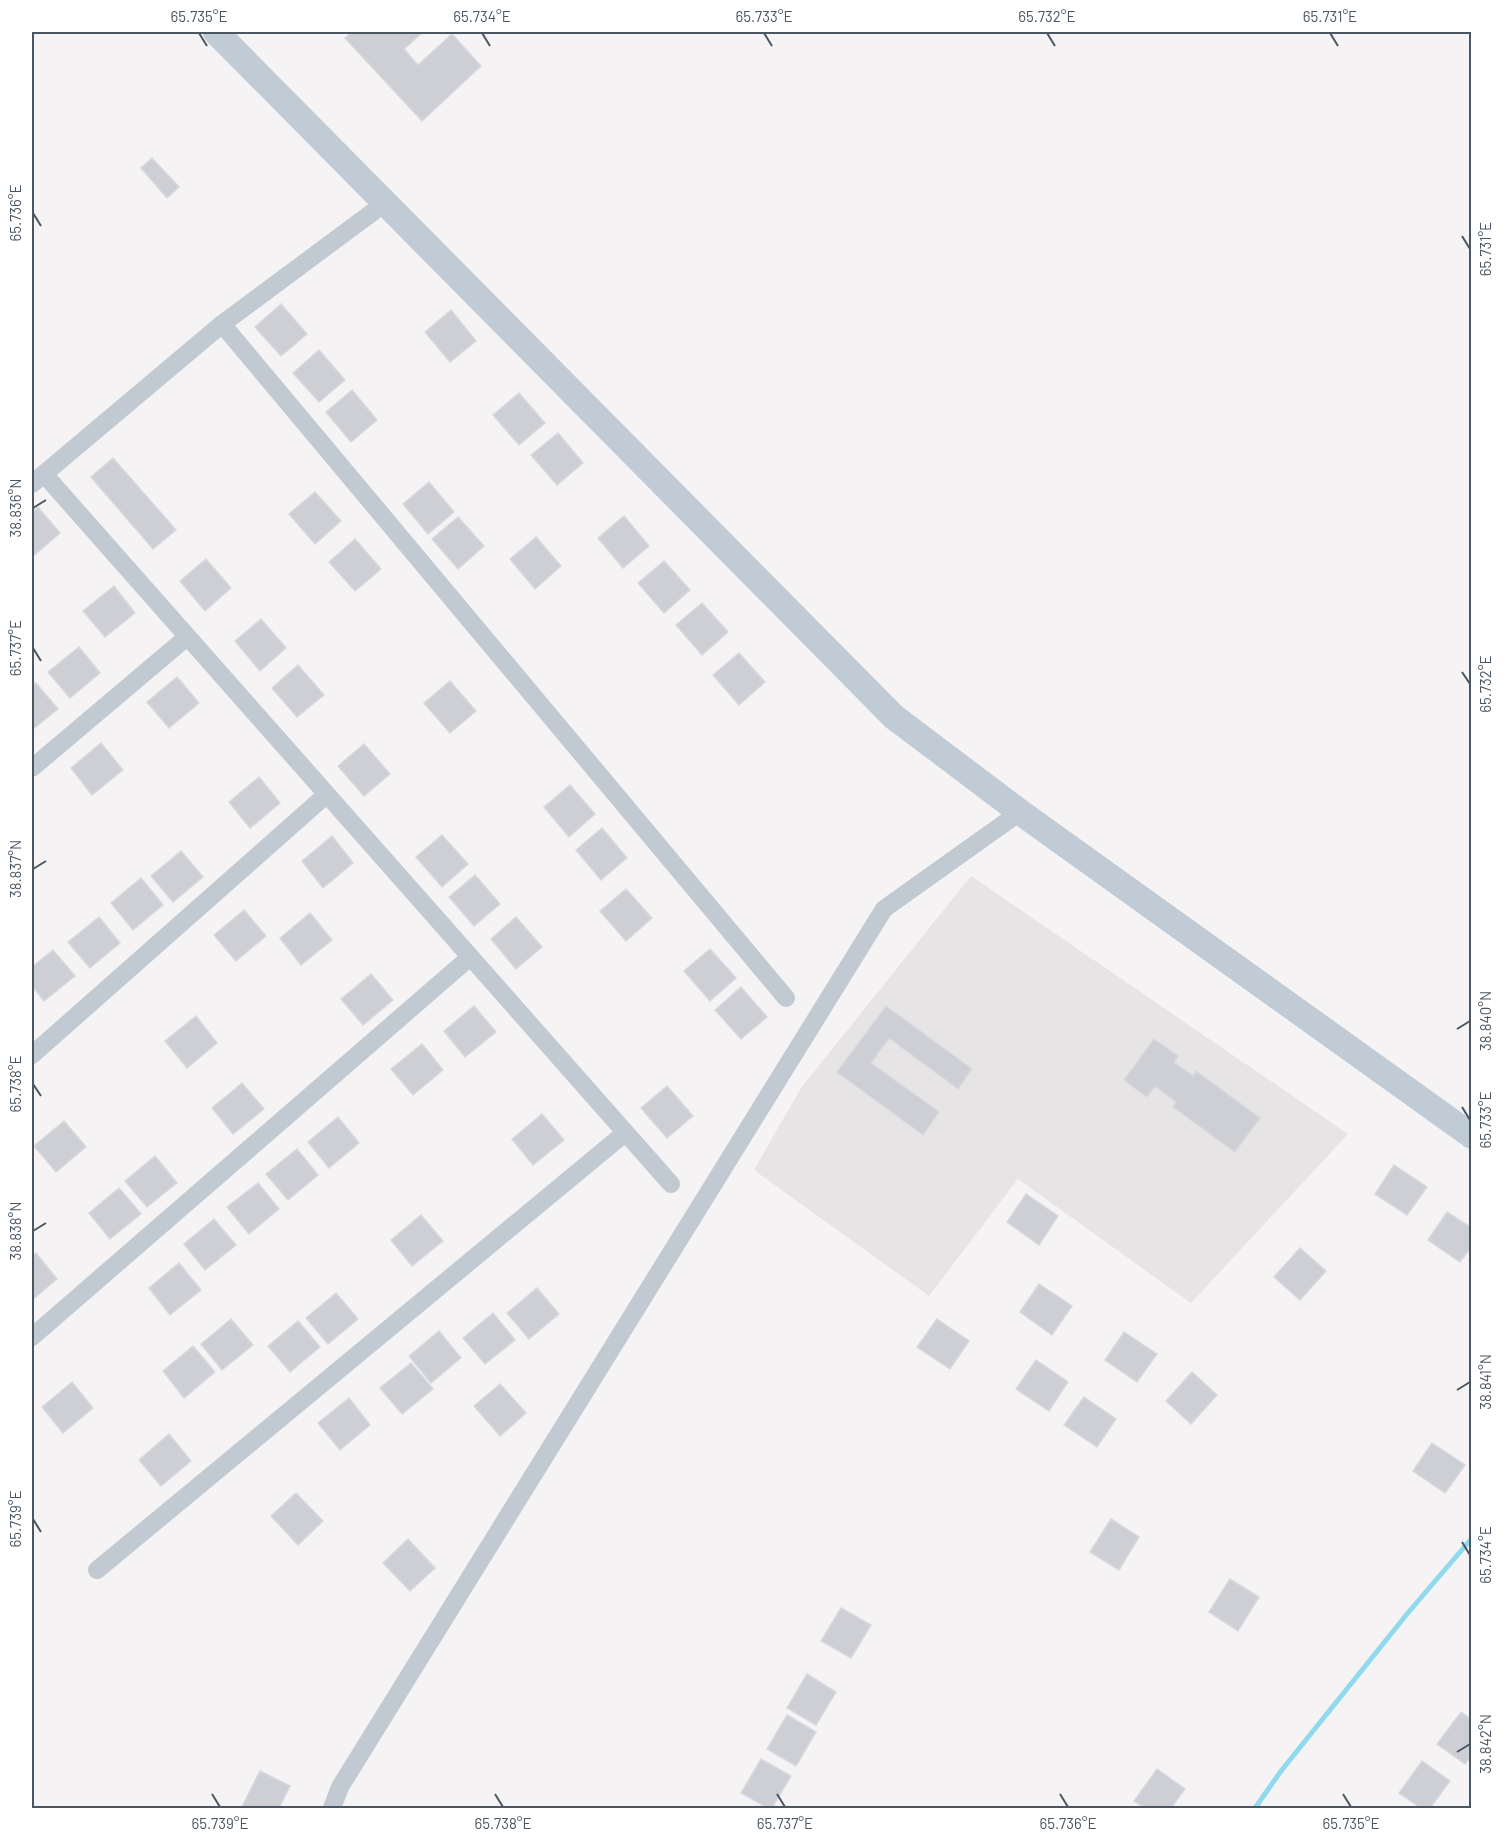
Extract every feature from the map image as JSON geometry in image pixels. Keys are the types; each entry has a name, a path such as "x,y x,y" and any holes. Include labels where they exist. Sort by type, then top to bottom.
{"street":[{"path":"216,32 894,717 1020,812 1472,1137"},
{"path":"385,203 222,324 38,479 187,637 671,1184"},
{"path":"222,324 786,998"},
{"path":"32,768 187,637"},
{"path":"32,1055 326,795"},
{"path":"332,1809 340,1787 884,909 1020,812"},
{"path":"32,1337 470,958"},
{"path":"97,1570 625,1133"}],"shaded area":[{"path":"971,876 1348,1134 1191,1303 1018,1179 929,1296 754,1170 801,1088"}],"building":[{"path":"352,32 423,32 404,49 418,65 452,34 481,66 422,121 345,38"},
{"path":"152,158 179,187 167,198 141,168"},
{"path":"281,304 307,334 281,356 255,327"},
{"path":"451,310 476,341 450,362 425,332"},
{"path":"319,350 345,380 319,402 293,373"},
{"path":"352,390 377,420 351,442 326,412"},
{"path":"519,393 545,423 519,445 493,415"},
{"path":"558,433 583,463 557,485 531,455"},
{"path":"113,458 176,530 153,549 91,477"},
{"path":"429,482 454,512 428,534 403,504"},
{"path":"315,492 341,521 315,544 289,514"},
{"path":"38,507 60,533 32,557 32,513"},
{"path":"624,516 649,546 623,568 598,538"},
{"path":"458,517 484,546 458,569 432,539"},
{"path":"536,537 561,566 535,589 510,559"},
{"path":"355,539 381,569 355,591 329,562"},
{"path":"206,559 231,588 205,611 180,581"},
{"path":"664,561 690,590 664,613 638,583"},
{"path":"114,586 135,613 105,637 83,611"},
{"path":"702,603 728,632 702,655 676,625"},
{"path":"261,619 286,648 260,671 235,641"},
{"path":"79,647 100,673 70,698 48,672"},
{"path":"739,653 765,682 739,705 713,675"},
{"path":"298,665 324,695 297,717 272,688"},
{"path":"177,677 199,703 169,728 147,702"},
{"path":"450,681 476,711 450,733 424,703"},
{"path":"36,683 58,709 32,730 32,686"},
{"path":"101,743 123,770 92,795 71,768"},
{"path":"364,744 390,774 364,796 338,766"},
{"path":"259,777 280,803 250,828 229,802"},
{"path":"570,785 595,814 569,837 544,807"},
{"path":"602,828 627,858 601,880 576,850"},
{"path":"442,835 468,864 442,887 416,857"},
{"path":"332,836 353,863 323,888 302,861"},
{"path":"181,851 203,877 173,902 151,876"},
{"path":"475,875 500,904 474,926 449,897"},
{"path":"141,878 163,905 133,930 111,903"},
{"path":"626,889 652,918 626,941 600,911"},
{"path":"244,910 266,936 236,961 214,935"},
{"path":"310,913 332,940 301,965 280,938"},
{"path":"99,917 120,943 90,968 68,942"},
{"path":"516,917 542,947 516,969 491,939"},
{"path":"710,949 736,978 710,1001 684,971"},
{"path":"53,950 75,976 44,1001 32,986 32,967"},
{"path":"371,974 393,1000 363,1025 341,999"},
{"path":"741,987 767,1017 741,1039 715,1010"},
{"path":"474,1006 496,1032 465,1057 444,1031"},
{"path":"886,1006 972,1069 958,1089 889,1038 871,1063 939,1112 923,1135 837,1072"},
{"path":"196,1016 217,1043 187,1068 165,1041"},
{"path":"1154,1039 1178,1056 1174,1062 1193,1076 1196,1071 1260,1118 1235,1152 1173,1107 1176,1102 1155,1086 1147,1097 1124,1080"},
{"path":"422,1044 443,1070 413,1095 391,1069"},
{"path":"242,1083 264,1109 233,1134 212,1108"},
{"path":"667,1086 693,1116 667,1138 641,1108"},
{"path":"542,1114 564,1140 533,1165 512,1139"},
{"path":"338,1117 359,1143 329,1168 308,1142"},
{"path":"64,1121 86,1147 56,1172 34,1146"},
{"path":"297,1149 318,1175 288,1200 266,1174"},
{"path":"155,1156 177,1183 147,1207 125,1181"},
{"path":"1394,1165 1427,1187 1407,1215 1375,1194"},
{"path":"258,1183 279,1209 249,1234 227,1207"},
{"path":"119,1188 141,1214 110,1239 89,1213"},
{"path":"1026,1194 1058,1216 1039,1245 1007,1222"},
{"path":"1447,1212 1472,1228 1472,1246 1460,1262 1428,1240"},
{"path":"421,1215 443,1241 412,1266 391,1240"},
{"path":"214,1219 236,1245 205,1270 184,1244"},
{"path":"1300,1248 1326,1271 1300,1300 1274,1277"},
{"path":"36,1253 57,1279 32,1300 32,1256"},
{"path":"179,1263 201,1290 170,1315 149,1288"},
{"path":"1039,1284 1072,1306 1052,1335 1020,1312"},
{"path":"537,1288 559,1314 529,1339 507,1313"},
{"path":"336,1293 358,1319 328,1344 306,1318"},
{"path":"493,1313 515,1340 485,1364 463,1338"},
{"path":"231,1319 253,1345 222,1370 201,1344"},
{"path":"937,1319 969,1341 950,1369 917,1347"},
{"path":"298,1321 320,1347 290,1372 268,1346"},
{"path":"439,1331 461,1358 431,1383 409,1356"},
{"path":"1124,1332 1157,1354 1137,1382 1105,1360"},
{"path":"193,1346 215,1372 184,1398 163,1371"},
{"path":"1036,1360 1068,1382 1049,1411 1016,1389"},
{"path":"411,1363 433,1389 402,1414 380,1388"},
{"path":"1192,1372 1217,1395 1191,1424 1166,1401"},
{"path":"72,1382 93,1408 63,1433 42,1407"},
{"path":"500,1384 526,1413 500,1436 474,1406"},
{"path":"1084,1397 1116,1419 1097,1447 1064,1425"},
{"path":"349,1398 370,1425 340,1450 318,1423"},
{"path":"169,1434 191,1461 161,1486 139,1460"},
{"path":"1432,1443 1465,1465 1445,1493 1413,1471"},
{"path":"296,1493 323,1521 298,1545 271,1516"},
{"path":"1111,1519 1139,1537 1119,1570 1090,1552"},
{"path":"408,1539 435,1568 410,1591 383,1563"},
{"path":"1230,1579 1259,1597 1238,1631 1209,1612"},
{"path":"841,1608 871,1625 851,1658 821,1641"},
{"path":"807,1674 836,1692 816,1725 787,1708"},
{"path":"1461,1712 1472,1720 1472,1755 1465,1764 1437,1744"},
{"path":"787,1715 816,1732 796,1766 767,1749"},
{"path":"761,1759 791,1776 772,1808 741,1793"},
{"path":"1422,1761 1450,1781 1430,1808 1421,1808 1399,1793"},
{"path":"1157,1769 1185,1789 1171,1808 1145,1808 1134,1801"},
{"path":"260,1771 290,1786 279,1808 242,1807"}],"waterway":[{"path":"1255,1808 1281,1771 1407,1614 1472,1538"}]}
